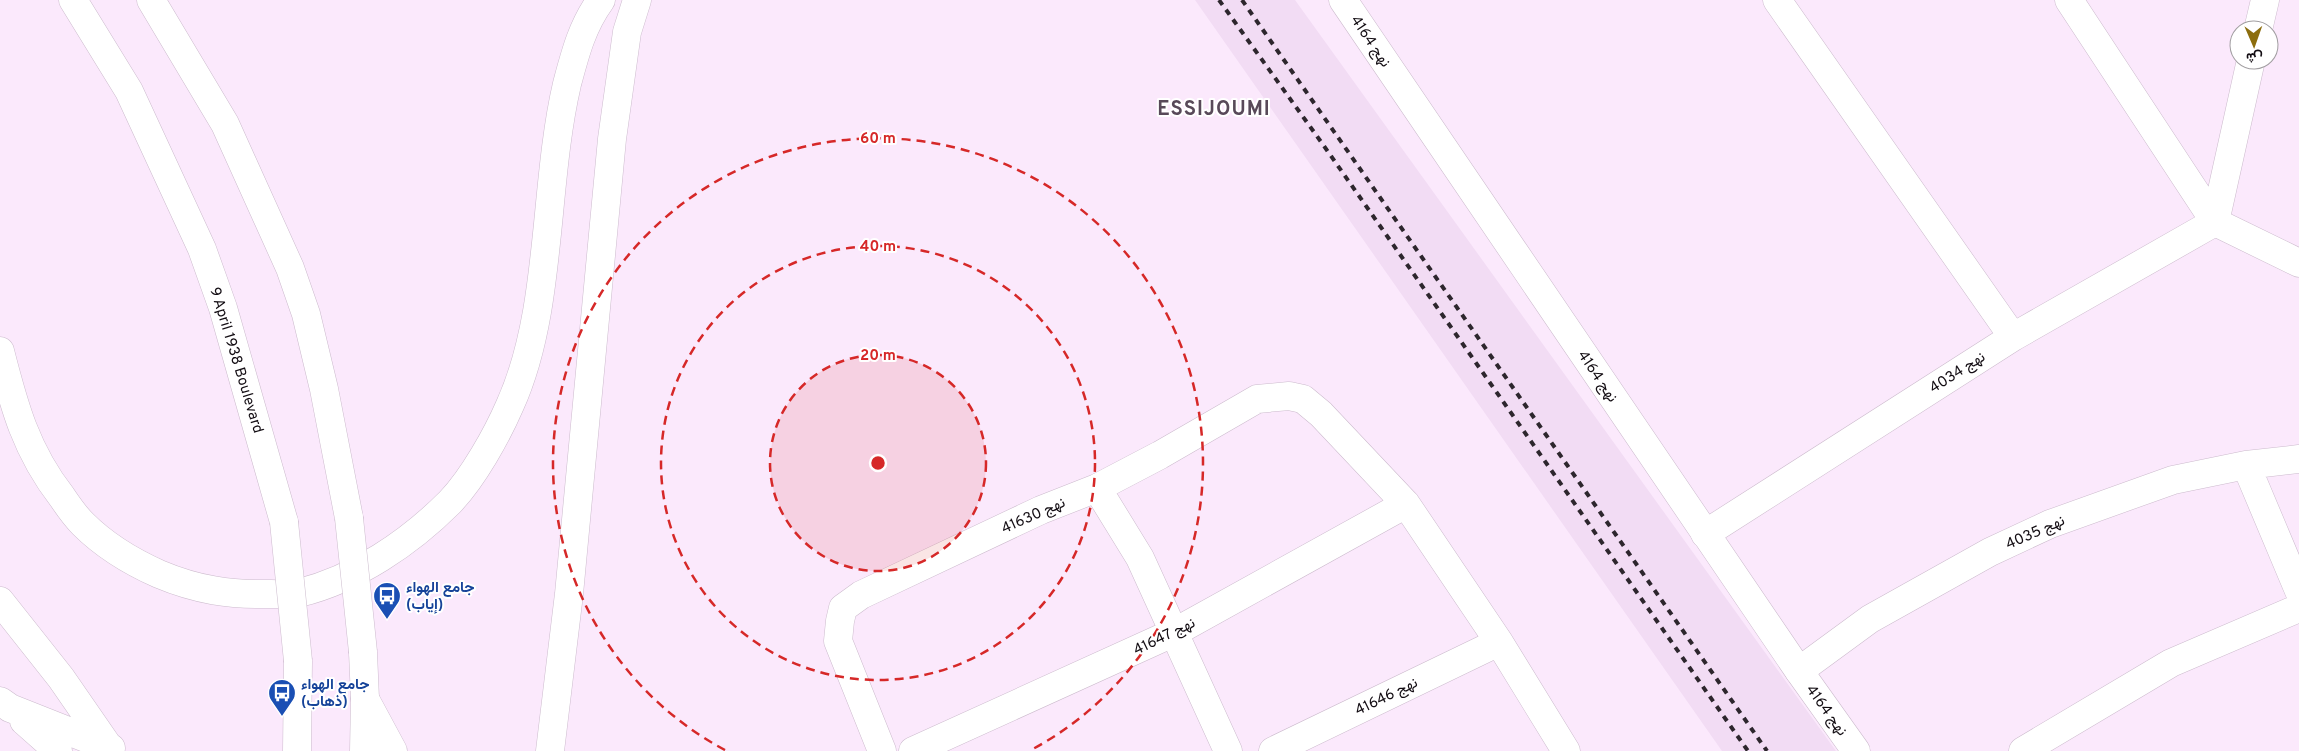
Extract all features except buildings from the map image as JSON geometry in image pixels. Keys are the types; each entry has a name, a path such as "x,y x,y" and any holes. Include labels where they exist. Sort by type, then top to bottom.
{"street":[{"name":"9 April 1938 Boulevard","path":"72,0 129,91 202,249 223,308 284,522 298,661 297,751"},
{"path":"151,0 225,124 290,268 306,314 324,389 349,518 363,652 365,699 364,751"},
{"path":"0,351 24,434 45,475 81,523 103,541 140,565 180,582 215,592 297,594 347,577 394,548 451,501 483,458 511,404 528,351 540,284 560,115 576,49 590,15 601,0"},
{"path":"550,751 569,594 612,139 627,32 637,0"},
{"name":"نهج 4164","path":"1343,0 1705,534 1856,751"},
{"path":"1777,0 2013,337"},
{"path":"2069,0 2215,222 2299,263"},
{"path":"2260,20 2265,0"},
{"path":"2215,222 2249,70"},
{"name":"نهج 4034","path":"1705,534 2013,337 2215,222"},
{"name":"نهج 41630","path":"882,751 838,641 840,621 844,608 861,595 888,582 1041,510 1097,488 1160,455 1257,398 1289,396 1303,399 1320,414 1406,504 1499,642 1566,751"},
{"name":"نهج 4035","path":"1799,671 1870,619 1990,552 2050,524 2173,480 2246,465 2299,459"},
{"path":"2246,465 2299,591"},
{"path":"1097,488 1140,558 1228,751"},
{"name":"نهج 41647","path":"913,751 1175,632 1406,504"},
{"path":"0,601 61,678 112,749"},
{"path":"2023,751 2171,663 2299,608"},
{"name":"نهج 41646","path":"1273,751 1499,642"},
{"path":"365,699 393,751"},
{"path":"5,705 112,749"},
{"path":"5,705 58,751"}],"shaded area":[{"path":"1195,0 1295,0 1836,751 1722,751"}],"railway":[{"path":"1219,0 1324,146 1748,751"},
{"path":"1242,0 1767,751"}],"place":[{"name":"جامع الهواء (إياب)","path":"387,620"},
{"name":"جامع الهواء (ذهاب)","path":"282,717"}],"district":[{"name":"ESSIJOUMI","path":"1214,108"}]}
